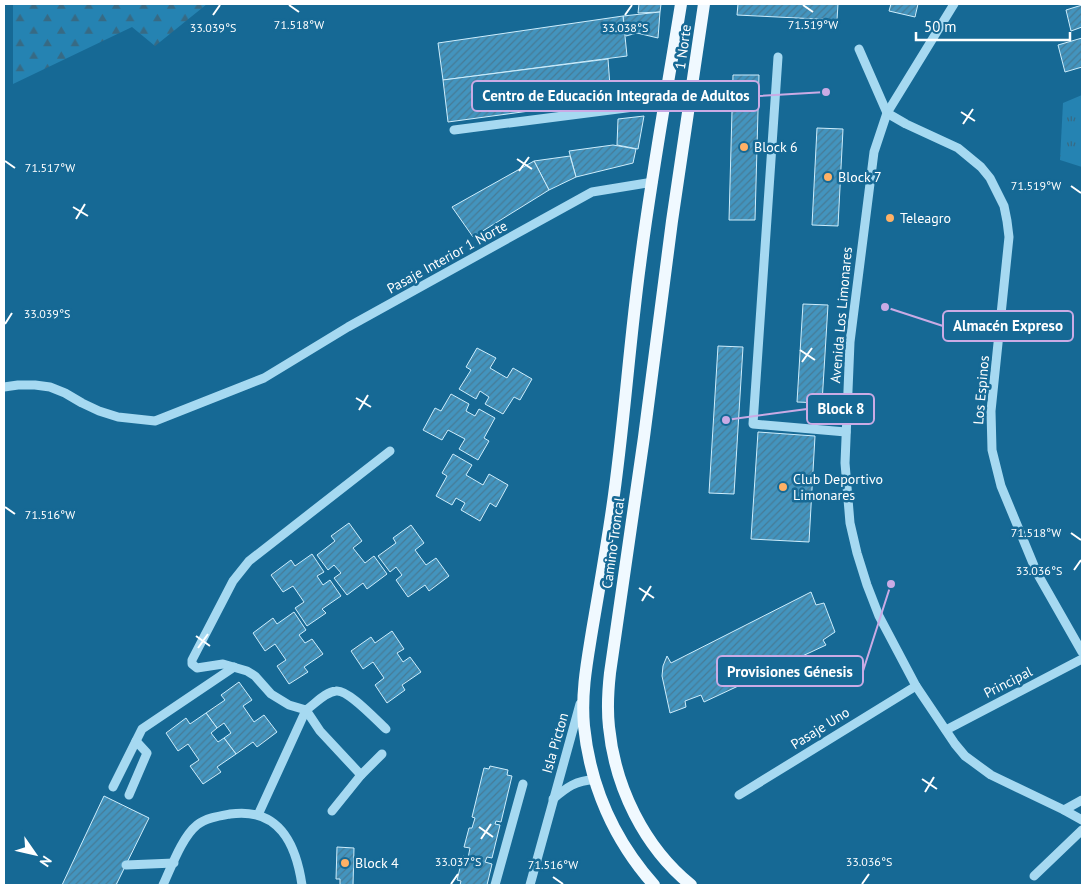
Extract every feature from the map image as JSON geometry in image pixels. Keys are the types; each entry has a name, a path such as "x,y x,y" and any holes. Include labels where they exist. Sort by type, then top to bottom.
{"main road":[{"name":"1 Norte","path":"653,182 681,4"},
{"name":"1 Norte","path":"677,183 704,4"},
{"name":"Camino Troncal","path":"653,182 640,264 612,509 586,665 583,694 587,752 604,808 630,855 654,885"},
{"name":"Camino Troncal","path":"677,183 644,437 610,673 608,700 612,752 619,778 629,802 655,848 691,885"}],"street":[{"name":"Avenida Los Limonares","path":"954,4 887,113 874,152 850,342 845,463 846,493 857,553 879,616 916,686 946,730 965,756 991,776 1082,820"},
{"path":"859,49 887,113"},
{"path":"778,57 753,424 846,432"},
{"path":"454,130 665,102"},
{"name":"Los Espinos","path":"887,113 958,148 970,157 990,178 1004,206 1008,238 991,411 992,450 1001,486 1037,573 1082,652"},
{"name":"Pasaje Interior 1 Norte","path":"4,387 34,385 50,387 108,414 136,420 155,421 264,378 348,327 592,192 653,182"},
{"path":"361,775 320,731 306,710 289,705 271,694 255,676 247,671 223,664 197,668 192,664 192,660 233,581 249,561 390,451"},
{"name":"Principal","path":"946,730 1082,659"},
{"path":"114,787 142,729 234,667"},
{"name":"Pasaje Uno","path":"739,794 916,686"},
{"path":"258,815 306,710 330,692 339,690 347,694 386,729"},
{"name":"Isla Picton","path":"530,885 583,694"},
{"path":"129,795 147,753 136,741"},
{"path":"332,811 361,775 382,754"},
{"name":"Isla Picton","path":"553,799 573,784 585,780 594,780"},
{"path":"495,885 523,784"},
{"path":"1064,810 1082,800"},
{"path":"163,885 187,837 197,825 217,816 241,812 258,815 272,822 285,834 292,845 299,865 302,885"},
{"path":"1034,876 1082,830"},
{"path":"126,865 174,863"}],"green space":[{"path":"13,4 207,4 155,46 132,27 13,84"},
{"path":"1082,95 1082,167 1060,160 1063,103"}],"building":[{"path":"639,4 661,4 660,12 638,13"},
{"path":"738,4 838,4 837,20 737,15"},
{"path":"891,4 918,4 915,17 889,11"},
{"path":"1082,5 1082,27 1071,31 1066,10"},
{"path":"660,12 658,38 637,33 626,36 623,16"},
{"path":"623,16 627,56 443,80 438,43"},
{"path":"1082,38 1082,67 1065,72 1058,45"},
{"path":"608,59 611,100 448,122 443,80"},
{"name":"Block 6","path":"733,75 759,75 755,220 729,220"},
{"path":"644,116 638,149 617,145 618,119"},
{"name":"Block 7","path":"817,128 843,129 838,226 812,225"},
{"path":"613,145 636,149 633,163 576,177 569,151"},
{"path":"570,156 576,177 549,190 534,161"},
{"path":"534,161 549,190 473,237 452,207"},
{"path":"803,304 828,305 822,403 797,402"},
{"path":"718,346 743,347 734,494 709,493"},
{"path":"477,348 496,358 490,368 507,378 513,368 532,379 520,400 514,397 503,414 485,404 489,397 480,391 476,399 459,389 471,370 466,367"},
{"path":"451,394 469,404 466,411 475,416 479,409 495,418 484,438 489,441 478,460 459,449 465,439 448,430 442,440 423,430 435,408 441,411"},
{"name":"Club Deportivo Limonares","path":"758,432 815,436 809,542 751,539"},
{"path":"453,454 472,465 466,475 483,485 489,474 508,485 496,507 490,503 480,521 461,510 465,503 456,498 452,505 436,496 447,476 442,473"},
{"path":"349,523 362,541 353,548 365,563 374,556 387,574 367,589 363,583 347,595 334,578 341,573 334,565 328,570 317,555 335,541 331,536"},
{"path":"411,525 424,543 415,550 426,565 436,558 449,576 429,591 425,585 408,597 396,580 402,575 396,567 390,572 378,556 396,543 393,538"},
{"path":"312,554 324,572 317,576 323,585 330,580 341,596 322,609 326,613 307,626 295,608 304,602 293,586 283,592 271,575 291,560 295,566"},
{"path":"811,592 816,605 824,603 835,632 823,640 826,645 704,702 701,695 685,701 686,707 670,713 662,676 667,656 671,663"},
{"path":"294,612 306,630 299,635 305,643 312,639 323,654 304,667 308,672 289,684 277,666 286,660 275,644 265,651 253,633 273,618 277,624"},
{"path":"392,631 404,649 397,653 403,662 410,657 421,672 402,685 405,690 387,703 375,685 384,678 373,662 363,669 351,651 371,637 375,643"},
{"path":"239,682 252,700 243,706 254,722 264,715 277,732 257,747 253,742 236,754 224,738 231,733 224,723 217,728 206,713 225,700 221,695"},
{"path":"206,713 217,728 211,733 218,742 224,738 236,754 217,767 221,772 203,784 190,766 199,760 188,744 178,751 166,733 186,718 190,724"},
{"path":"490,766 508,770 507,775 512,776 501,822 496,821 495,824 500,825 492,858 487,857 485,862 492,864 487,885 460,885 461,881 457,880 463,856 468,858 470,848 464,847 469,828 472,828 475,818 472,817 484,768 489,769"},
{"path":"104,796 149,818 116,885 62,885"},
{"name":"Block 4","path":"337,847 354,848 353,885 340,885 340,879 336,879"}],"place":[{"name":"Centro de Educación Integrada de Adultos","path":"826,92"},
{"name":"Block 6","path":"744,147"},
{"name":"Block 7","path":"828,177"},
{"name":"Teleagro","path":"890,218"},
{"name":"Almacén Expreso","path":"885,307"},
{"name":"Block 8","path":"726,420"},
{"name":"Club Deportivo Limonares","path":"783,487"},
{"name":"Provisiones Génesis","path":"891,584"},
{"name":"Block 4","path":"345,863"}]}
